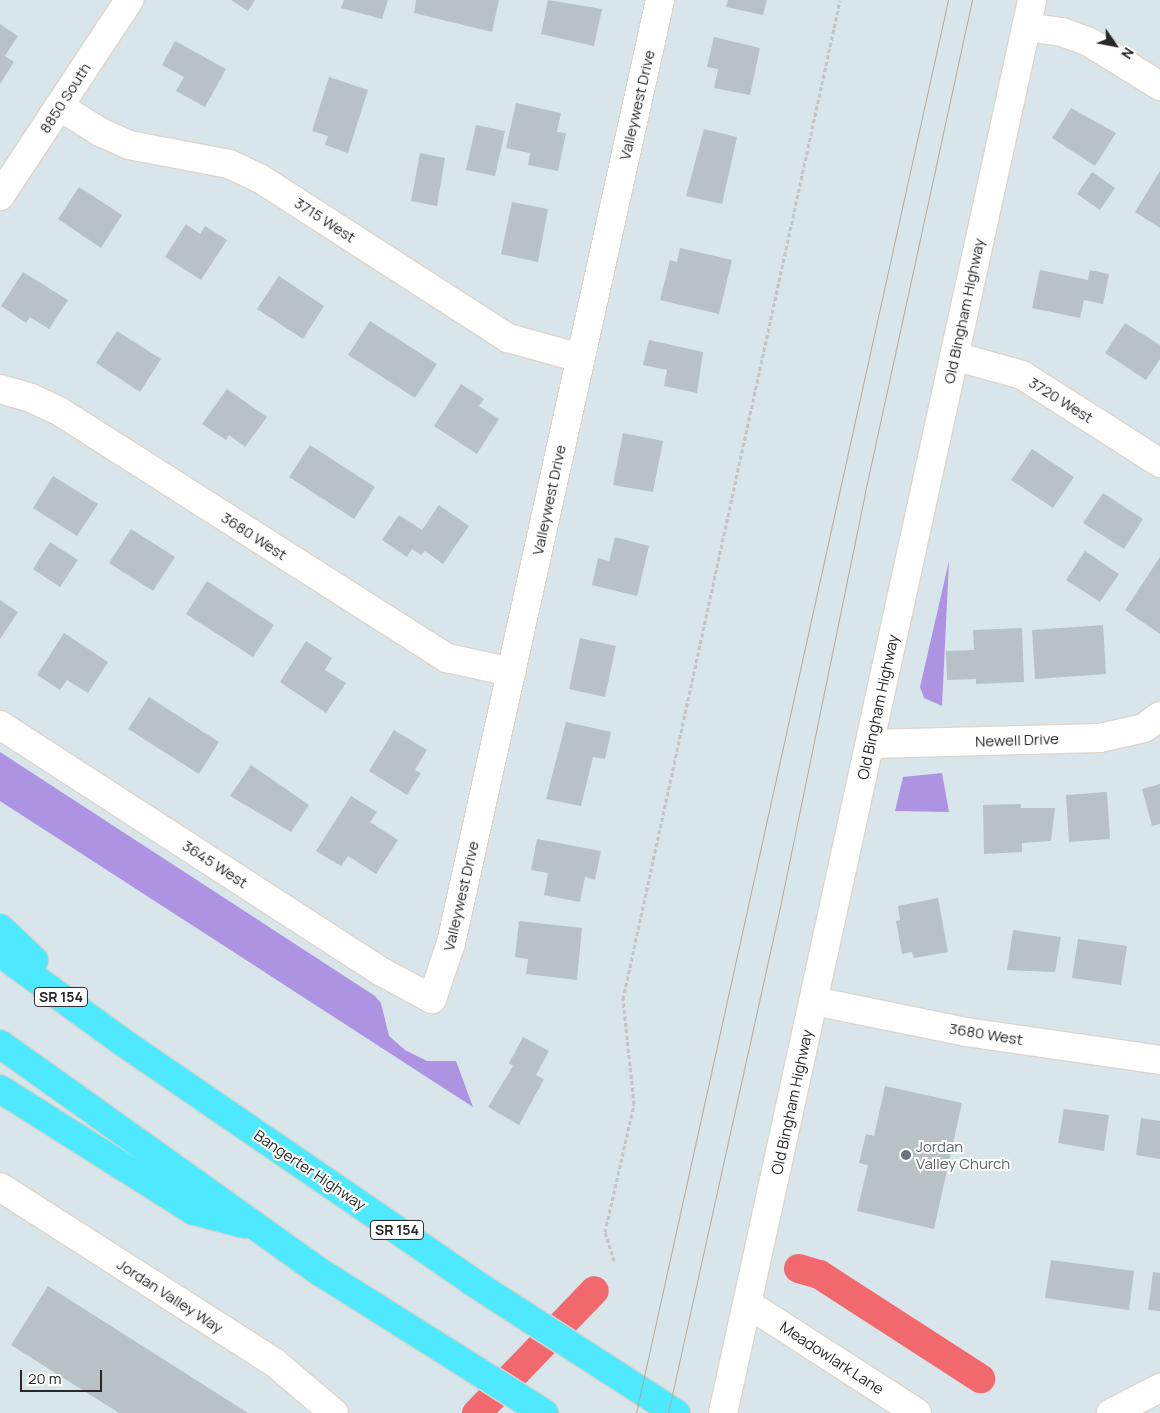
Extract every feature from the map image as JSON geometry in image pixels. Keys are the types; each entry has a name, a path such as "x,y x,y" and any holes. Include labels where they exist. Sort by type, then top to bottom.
{"highway":[{"path":"0,928 121,1041"},
{"name":"Bangerter Highway","path":"0,953 121,1041 471,1280 676,1413"},
{"path":"0,1044 320,1272 544,1413"},
{"path":"0,1088 194,1211 262,1229"}],"street":[{"name":"8850 South","path":"0,196 130,0"},
{"name":"Valleywest Drive","path":"432,999 451,943 660,0"},
{"name":"Old Bingham Highway","path":"725,1405 1032,0"},
{"path":"1026,27 1062,32 1089,42 1160,86"},
{"name":"3715 West","path":"59,106 100,132 129,145 230,164 261,179 508,338 580,358"},
{"name":"3720 West","path":"954,356 1004,367 1022,375 1160,463"},
{"name":"3680 West","path":"0,389 30,398 59,411 447,658 511,672"},
{"name":"Newell Drive","path":"870,744 1100,738 1144,728 1160,716"},
{"name":"3645 West","path":"0,724 382,972 432,999"},
{"name":"3680 West","path":"814,1001 966,1032 1160,1060"},
{"name":"Jordan Valley Way","path":"0,1187 275,1363 334,1413"},
{"name":"Meadowlark Lane","path":"748,1304 917,1413"},
{"path":"1111,1413 1160,1388"}],"path":[{"path":"614,1261 605,1232 634,1104 623,999 840,0"}],"shaded area":[{"path":"949,561 942,706 924,698 920,687"},
{"path":"0,752 375,996 381,1003 389,1036 405,1050 427,1061 456,1061 473,1107 0,801"},
{"path":"942,773 949,812 895,811 903,777"}],"building":[{"path":"231,0 255,0 248,11"},
{"path":"344,0 388,0 382,19 341,8"},
{"path":"416,0 499,0 492,32 414,13"},
{"path":"548,0 602,9 594,46 541,34"},
{"path":"728,0 767,0 763,15 726,7"},
{"path":"0,24 18,36 5,56 14,62 0,84"},
{"path":"714,37 760,48 750,95 714,88 718,69 707,67"},
{"path":"175,41 226,69 205,107 176,91 184,77 162,65"},
{"path":"329,77 368,90 348,153 325,145 328,136 312,131"},
{"path":"516,103 561,113 557,132 566,133 558,171 528,165 530,153 506,148"},
{"path":"1071,108 1116,133 1095,166 1052,138"},
{"path":"476,125 505,131 495,176 466,170"},
{"path":"704,129 737,137 722,204 686,196"},
{"path":"420,153 445,158 437,206 411,201"},
{"path":"1160,171 1160,228 1135,212"},
{"path":"1092,172 1115,188 1100,210 1077,194"},
{"path":"79,187 122,215 101,248 58,219"},
{"path":"512,202 548,209 538,262 501,254"},
{"path":"186,224 200,234 205,226 227,240 201,280 165,257"},
{"path":"680,248 732,260 719,314 660,300 670,260 677,262"},
{"path":"1040,270 1088,280 1090,270 1109,274 1103,304 1084,300 1080,318 1032,308"},
{"path":"23,272 68,300 49,329 30,317 26,323 1,306"},
{"path":"279,276 324,306 303,339 257,309"},
{"path":"370,321 437,364 415,398 348,355"},
{"path":"1125,323 1160,345 1160,359 1146,380 1105,353"},
{"path":"117,331 161,359 140,392 96,363"},
{"path":"649,340 703,352 697,393 664,386 667,370 643,365"},
{"path":"461,384 484,399 479,406 499,419 477,454 434,426"},
{"path":"227,389 267,417 245,447 229,435 226,440 202,424"},
{"path":"623,433 663,441 653,492 613,485"},
{"path":"310,445 375,487 354,519 289,477"},
{"path":"1032,449 1074,477 1053,508 1011,480"},
{"path":"53,476 98,504 77,536 33,508"},
{"path":"1103,493 1143,519 1124,549 1083,523"},
{"path":"439,505 469,526 443,564 425,551 421,555 412,549 407,557 382,540 399,515 422,530"},
{"path":"131,529 175,557 153,591 109,563"},
{"path":"615,537 649,546 637,596 592,585 598,558 609,561"},
{"path":"50,542 78,560 60,587 33,569"},
{"path":"1085,551 1119,574 1100,602 1066,580"},
{"path":"1160,557 1160,634 1125,610"},
{"path":"207,581 274,625 253,657 186,614"},
{"path":"0,600 18,612 0,639"},
{"path":"1103,625 1106,674 1035,679 1032,630"},
{"path":"1022,628 1024,682 976,684 976,679 947,680 946,651 974,650 973,630"},
{"path":"64,633 108,662 88,693 67,680 60,690 37,675"},
{"path":"580,638 616,646 605,697 569,689"},
{"path":"306,641 332,658 325,670 346,683 326,713 280,682"},
{"path":"149,697 219,742 199,774 128,729"},
{"path":"566,722 611,732 605,759 593,757 581,806 546,799"},
{"path":"394,730 427,750 415,770 421,773 407,795 369,771"},
{"path":"251,765 309,805 291,832 230,796"},
{"path":"1160,784 1160,824 1152,826 1142,789"},
{"path":"1107,792 1110,839 1069,842 1066,795"},
{"path":"351,796 377,812 370,822 398,840 376,874 348,856 341,866 316,851"},
{"path":"1021,804 1021,808 1055,808 1051,841 1022,843 1022,852 984,854 983,805"},
{"path":"537,839 601,851 595,880 585,877 580,902 544,895 548,873 531,870"},
{"path":"938,898 948,952 914,958 912,952 902,954 896,921 900,920 898,906"},
{"path":"519,921 582,928 577,980 526,974 528,959 515,957"},
{"path":"1013,930 1061,937 1055,972 1007,970"},
{"path":"1078,939 1127,946 1121,985 1072,978"},
{"path":"523,1037 549,1051 536,1075 544,1079 519,1125 488,1107 513,1066 509,1063"},
{"name":"Jordan Valley Church","path":"885,1086 962,1103 934,1229 857,1211 868,1165 859,1163 866,1134 874,1136"},
{"path":"1064,1109 1109,1115 1104,1151 1058,1143"},
{"path":"1141,1118 1160,1121 1160,1159 1136,1155"},
{"path":"1051,1260 1134,1271 1129,1310 1045,1298"},
{"path":"1153,1272 1160,1273 1160,1311 1148,1310"},
{"path":"48,1286 248,1413 119,1413 11,1345"}],"waterway":[{"path":"798,1268 819,1274 980,1378"},
{"path":"476,1413 594,1290"}],"tram line":[{"path":"636,1413 948,0"},
{"path":"668,1413 780,907 865,492 972,0"}],"place":[{"name":"Jordan Valley Church","path":"906,1155"}]}
